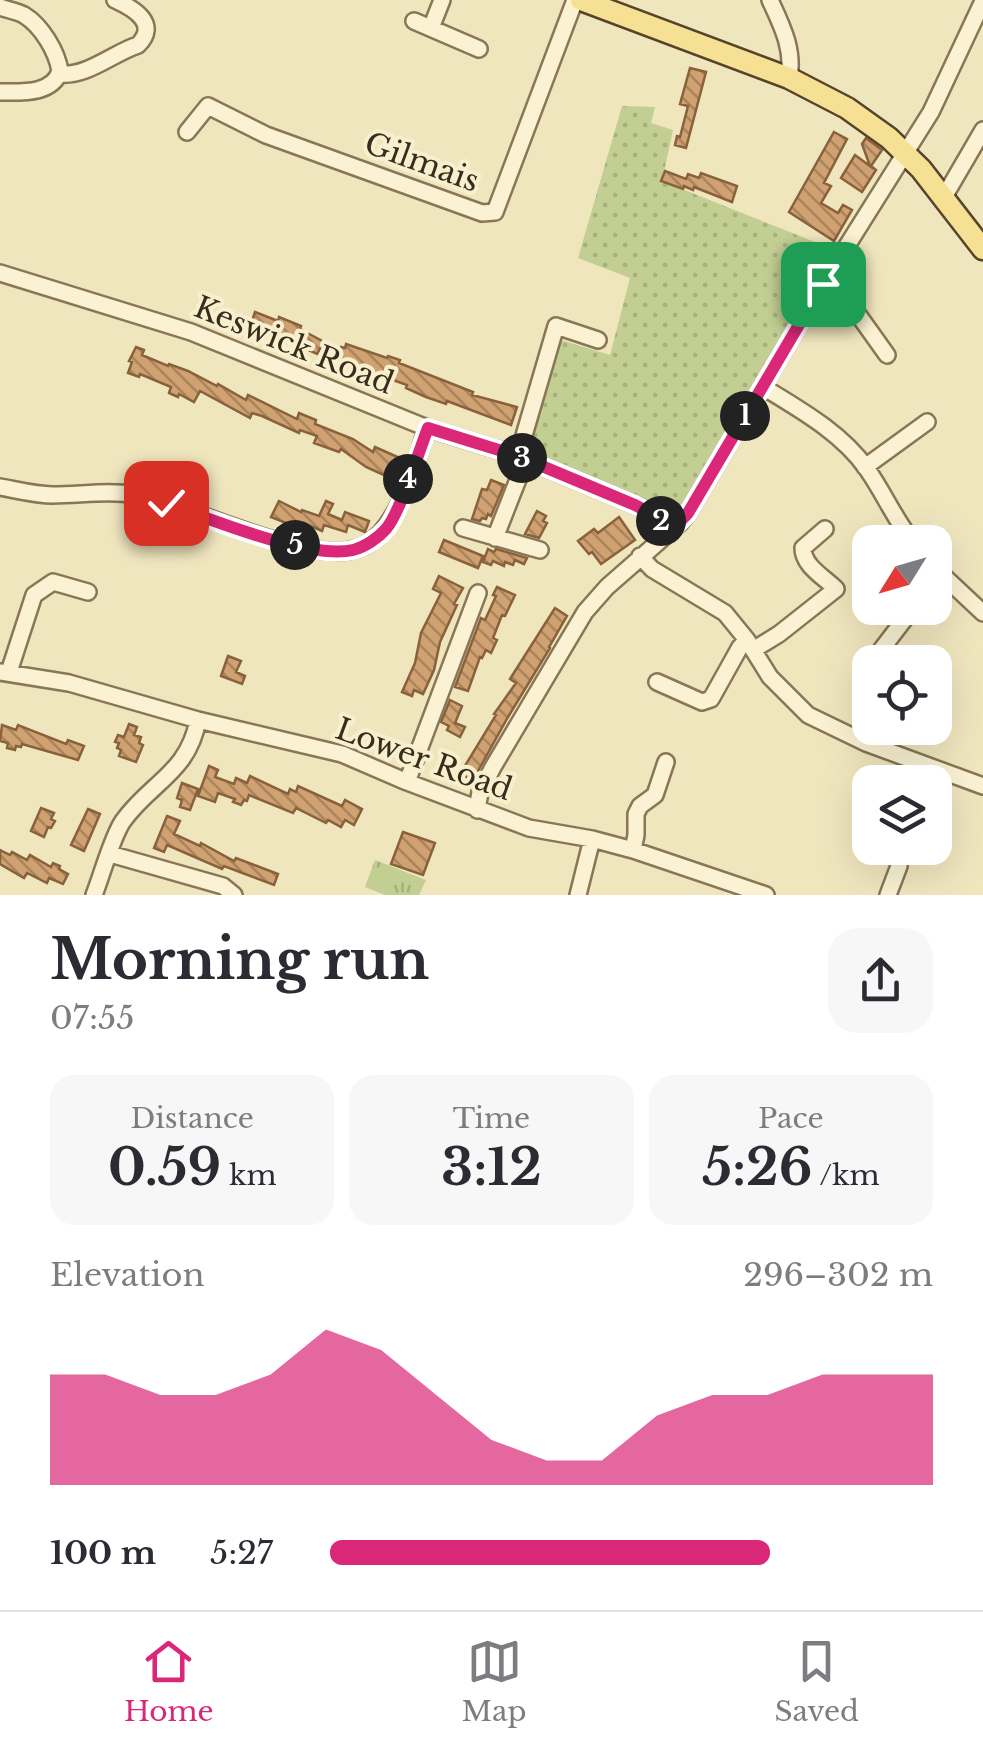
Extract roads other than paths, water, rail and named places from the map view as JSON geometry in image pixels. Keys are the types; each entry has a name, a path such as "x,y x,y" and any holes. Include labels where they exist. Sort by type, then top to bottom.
{"main road":[{"path":"578,0 788,78 830,98 864,119 906,154 983,249"}],"street":[{"path":"60,74 72,75 92,67 144,40 146,24 134,10 115,0"},
{"path":"431,28 442,0"},
{"name":"Gilmais","path":"186,132 208,106 266,135 482,213 495,212 578,0"},
{"path":"770,0 790,49 788,78"},
{"path":"477,810 486,780 585,612 688,513 823,284 931,112 983,1"},
{"path":"0,7 33,22 54,51 60,74 56,82 42,88 0,92"},
{"path":"414,22 480,49"},
{"path":"944,197 983,130"},
{"name":"Keswick Road","path":"0,273 191,332 428,428 522,458 635,505 652,514 670,532"},
{"path":"823,284 857,313 887,354"},
{"path":"496,538 522,458 556,326 598,340"},
{"path":"762,387 829,430 866,466 902,525"},
{"path":"866,466 927,422"},
{"path":"0,487 54,495 139,495 286,542 316,549 353,550 376,538 392,520 428,428"},
{"path":"463,528 540,550"},
{"path":"657,682 702,702 711,699 740,647 779,634 842,585 806,562 802,555 803,548 824,529"},
{"path":"640,556 652,569 725,613 770,677 808,715 866,744 983,786"},
{"path":"5,672 34,594 54,582 88,592"},
{"path":"952,589 983,612"},
{"path":"406,782 478,593"},
{"name":"Lower Road","path":"5,672 69,683 198,720 342,754 530,828 633,850 766,895"},
{"path":"94,895 121,823 180,764 194,740 198,720"},
{"path":"633,850 636,814 655,795 666,762"},
{"path":"578,895 592,839"},
{"path":"110,854 223,886 234,895"},
{"path":"888,895 898,866"}]}
